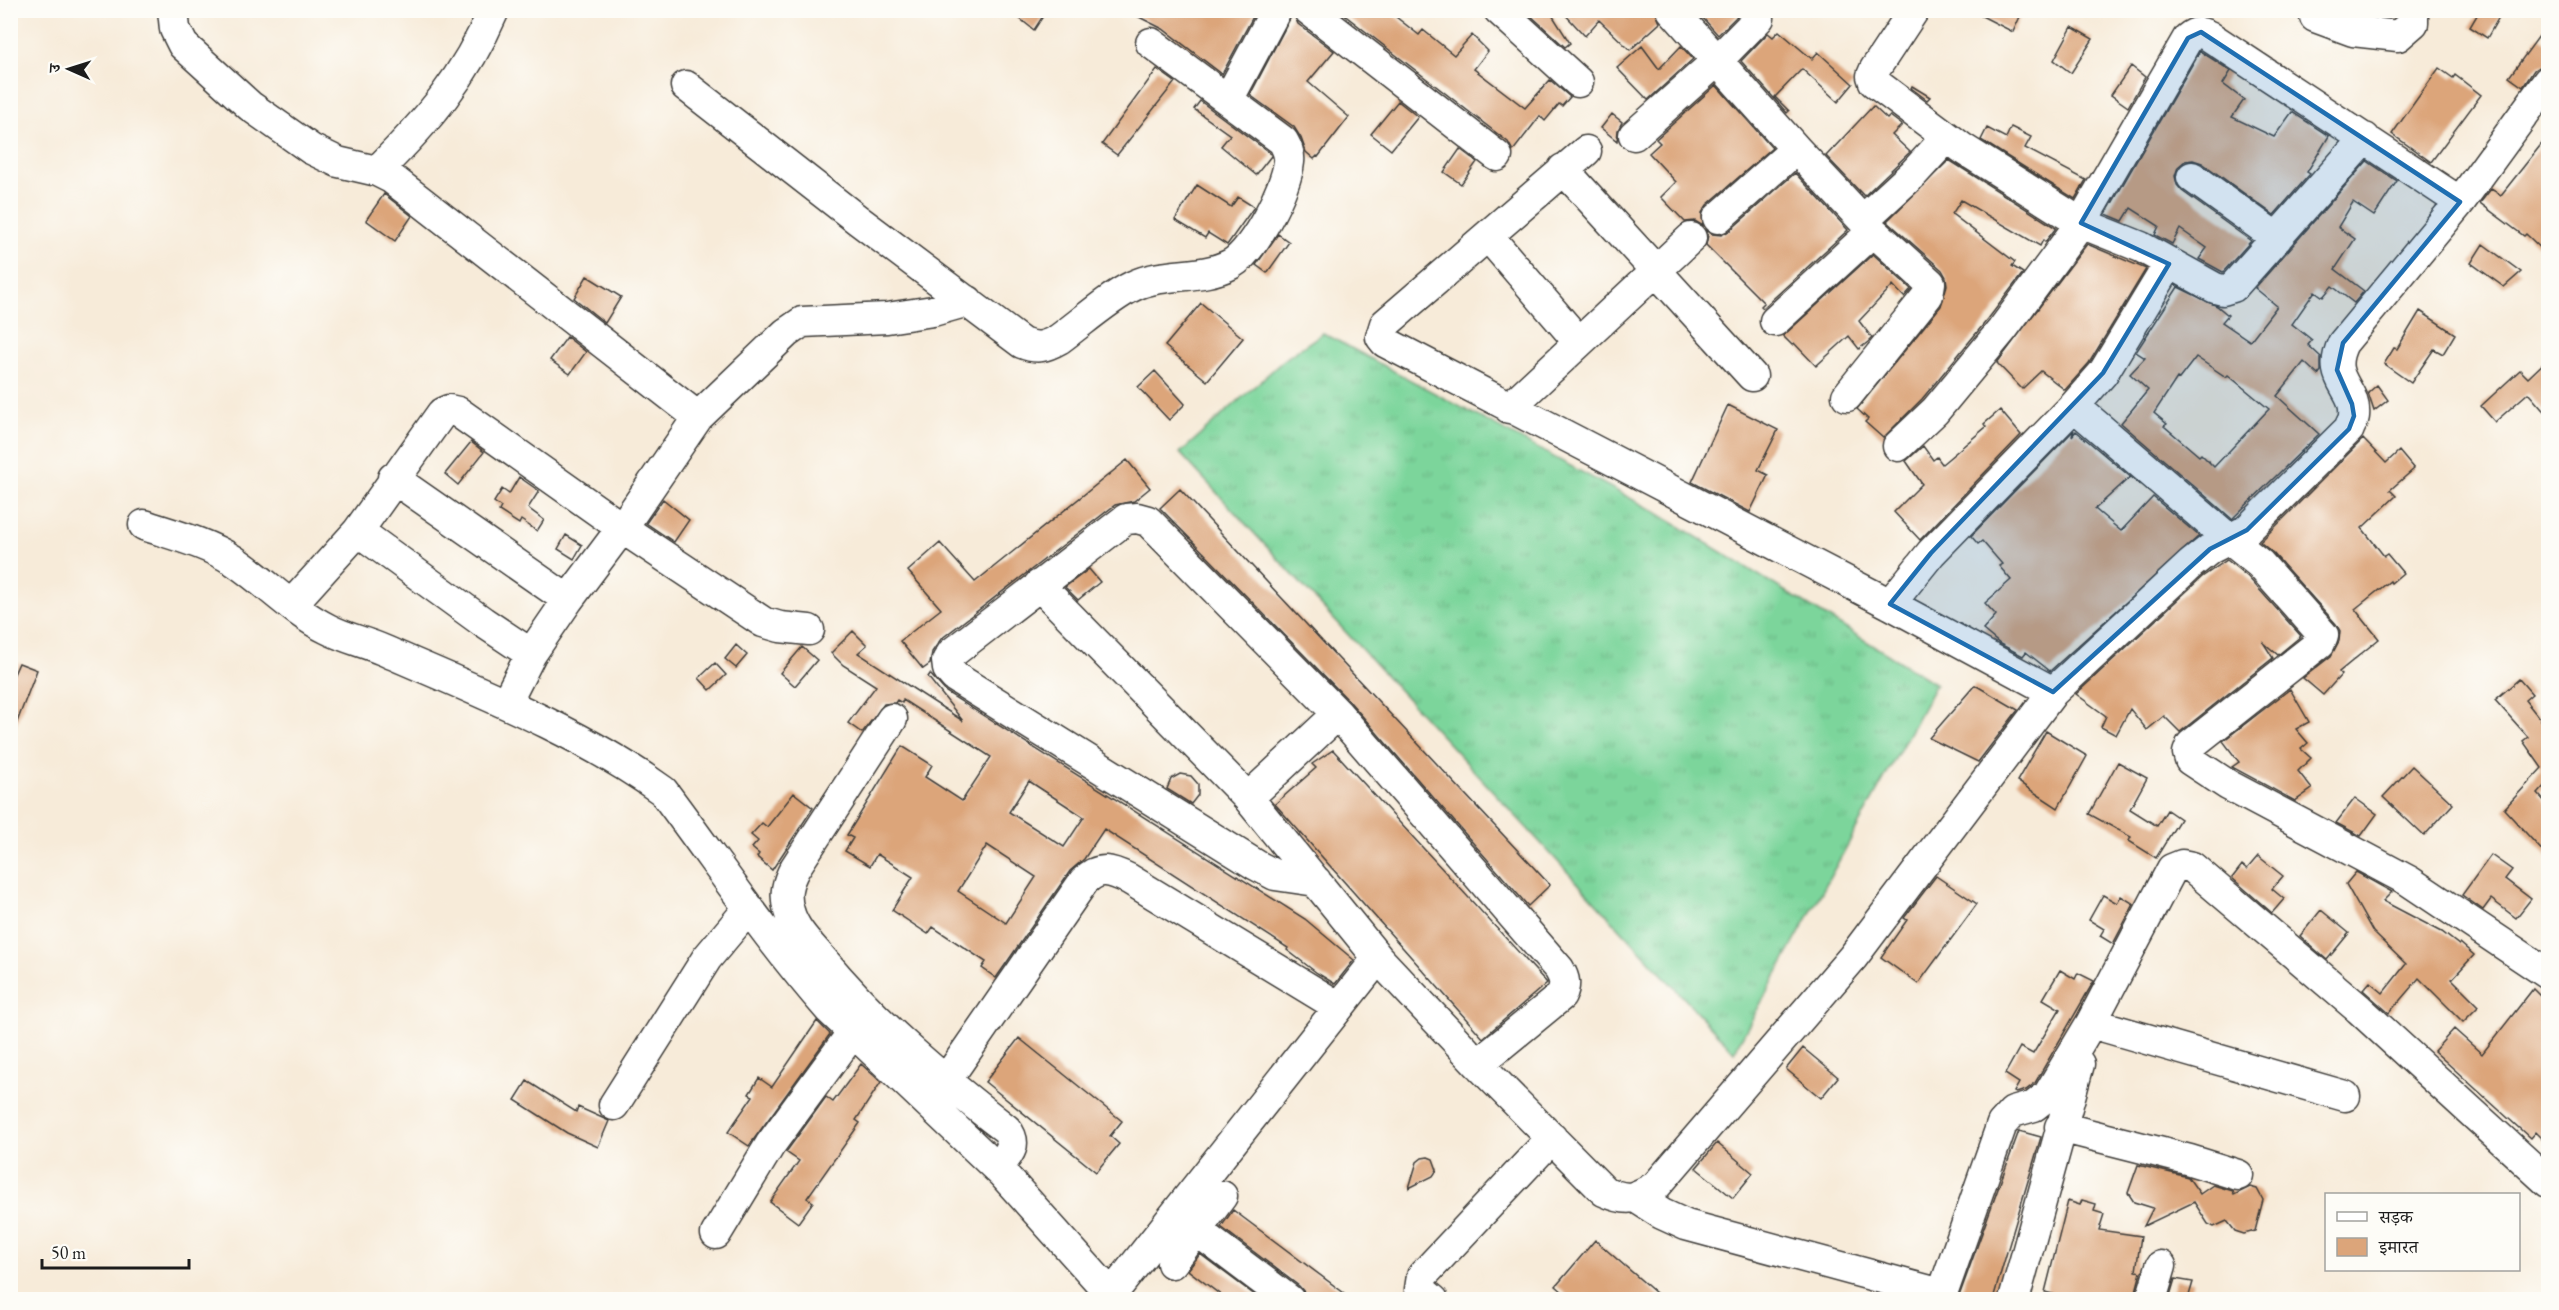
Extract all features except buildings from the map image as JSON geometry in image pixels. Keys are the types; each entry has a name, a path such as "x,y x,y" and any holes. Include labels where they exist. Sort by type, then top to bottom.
{"street":[{"path":"173,10 175,28 183,45 250,106 311,149 360,170 377,171 391,178 698,417"},
{"path":"377,171 415,133 447,95 478,48 494,10"},
{"path":"1309,10 1497,156"},
{"path":"1671,10 1868,226 1930,283 1928,295 1847,396"},
{"path":"1914,10 1872,76 1874,82 1947,137 2081,223 2141,247 2169,264 2223,290 2233,287 2366,138"},
{"path":"2314,17 2354,31 2398,36 2413,23 2413,10"},
{"path":"1228,100 1275,11"},
{"path":"1509,13 1578,82"},
{"path":"1634,135 1718,60 1759,18"},
{"path":"1898,446 1935,411 2002,330 2081,223 2188,38 2194,33 2201,32 2209,36 2460,202"},
{"path":"686,86 858,220 1022,343 1035,348 1046,346 1131,287 1153,278 1208,273 1232,263 1252,242 1280,193 1289,162 1288,150 1283,141 1151,43"},
{"path":"1039,585 1248,798 1378,958 1478,1064 1604,1191 1620,1199 1637,1198 1656,1186 1852,957 2053,692 2191,564 2210,549 2247,530 2349,429 2354,416 2352,404 2337,370 2337,355 2340,349 2460,202 2548,81"},
{"path":"1774,321 1868,226 1947,137"},
{"path":"1718,218 1796,149"},
{"path":"1752,376 1656,270 1575,160 1384,324 1381,337 1385,342 1509,408 1890,604 2053,692"},
{"path":"2192,177 2277,238"},
{"path":"1488,236 1578,341"},
{"path":"1509,408 1578,341 1691,238"},
{"path":"1890,604 1931,553 2074,406 2103,373 2169,264"},
{"path":"506,703 531,654 622,528 698,417 786,333 802,322 887,318 933,311 968,301"},
{"path":"2074,406 2260,564 2324,635 2320,643 2191,745 2188,753 2190,759 2228,784 2409,881 2548,974"},
{"path":"292,604 357,531 442,413 449,410 458,412 622,528 762,622 780,627 809,630"},
{"path":"393,478 568,600"},
{"path":"1316,881 1275,875 1256,865 965,683 948,669 947,661 952,653 1126,519 1137,518 1148,521 1338,714 1544,951 1564,978 1565,988 1561,996 1478,1064"},
{"path":"144,525 214,550 234,561 309,619 330,630 370,644 506,703 594,749 663,790 803,979 853,1032 997,1168 1053,1227 1114,1297 1378,958"},
{"path":"357,531 531,654"},
{"path":"1248,798 1338,714"},
{"path":"892,719 787,883 786,897 789,913 798,931 886,1028 945,1082 1012,1136 1011,1151 997,1168"},
{"path":"1637,1198 1662,1214 1686,1225 1940,1297 2002,1124 2013,1112 2034,1106 2048,1095 2091,1023 2172,869 2182,865 2192,867 2280,939 2548,1182"},
{"path":"945,1082 1084,881 1093,872 1102,870 1114,871 1129,879 1339,1007"},
{"path":"614,1105 707,958 749,908"},
{"path":"2091,1023 2345,1096"},
{"path":"2014,1299 2060,1127 2091,1023"},
{"path":"716,1234 770,1145 853,1032"},
{"path":"2060,1127 2190,1160 2238,1175"},
{"path":"1433,1299 1420,1289 1422,1276 1552,1138"},
{"path":"1172,1263 1222,1196"},
{"path":"1196,1230 1289,1299"},
{"path":"2151,1299 2161,1266"}],"highlighted area":[{"path":"2201,32 2460,202 2343,343 2337,370 2352,404 2354,416 2349,429 2247,530 2210,549 2053,692 1890,604 1931,553 2103,373 2169,264 2081,223 2188,38"}],"green space":[{"path":"1323,333 1656,512 1936,684 1734,1052 1180,453 1285,359"}]}
